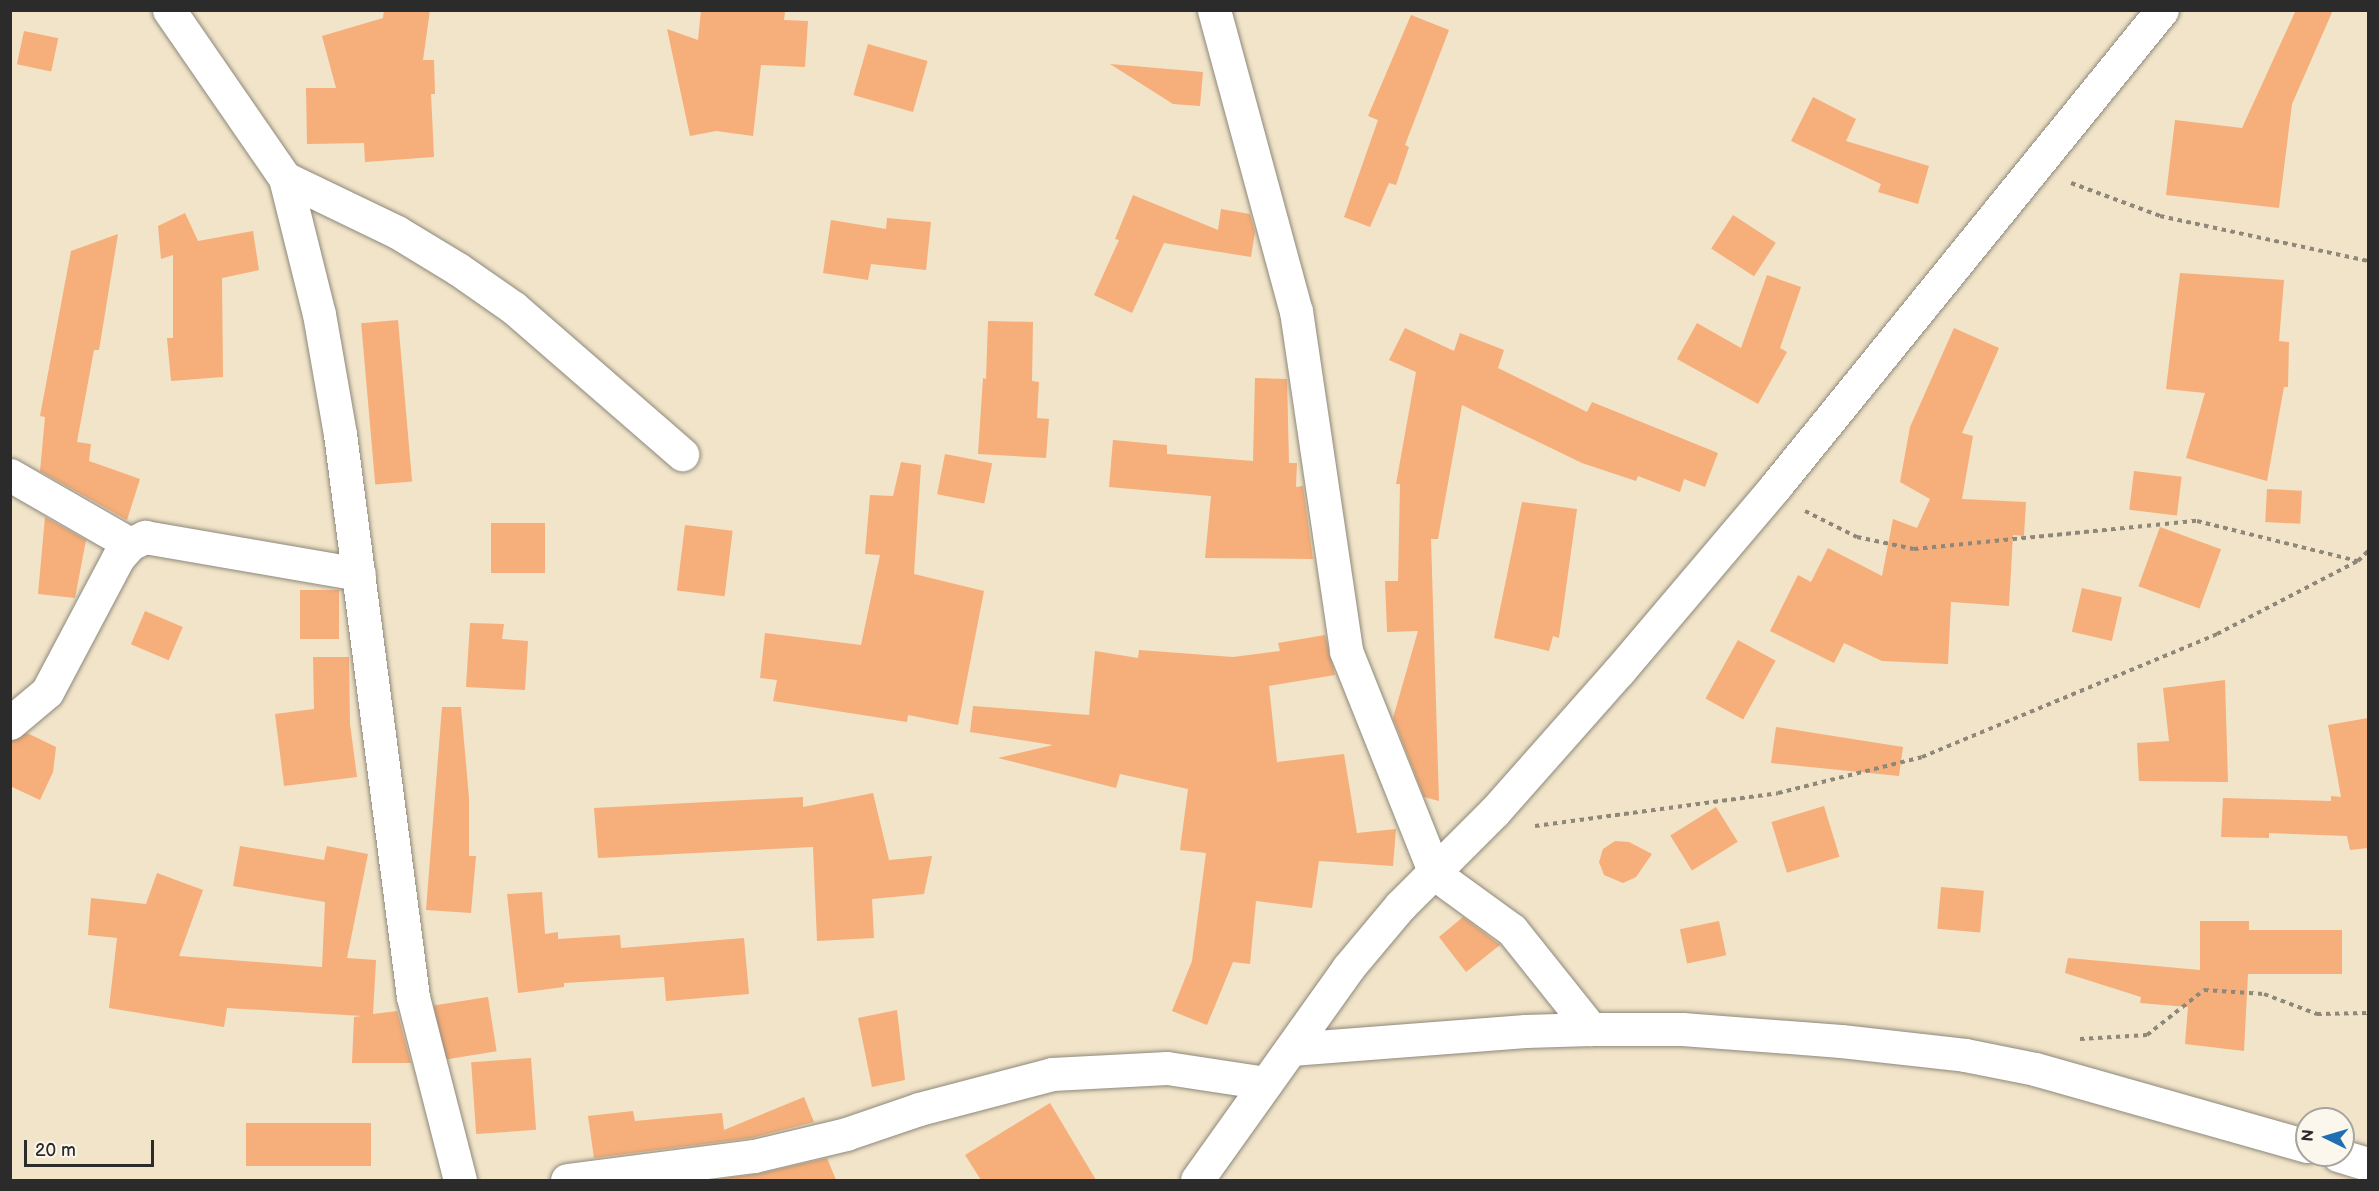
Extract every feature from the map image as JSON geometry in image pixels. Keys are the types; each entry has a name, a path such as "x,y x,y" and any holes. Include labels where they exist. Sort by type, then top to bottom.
{"street":[{"path":"169,10 285,178 319,314 359,574 413,998 460,1180"},
{"path":"1214,10 1296,311 1346,651 1435,874 1512,930 1591,1029"},
{"path":"1197,1180 1348,968 1400,906 1472,835 1597,696 1775,487 2162,10"},
{"path":"285,178 397,232 458,269 514,308 682,454"},
{"path":"10,475 130,544"},
{"path":"10,723 47,692 118,558 130,544 145,537 161,537 230,555 359,574"},
{"path":"1290,1049 1525,1030 1591,1029 1764,1034 1965,1055 2035,1070 2295,1143"},
{"path":"567,1180 754,1156 846,1134 919,1109 1052,1074 1167,1068 1266,1083"}],"path":[{"path":"2031,169 2160,216 2368,261"},
{"path":"1775,487 1815,520 1857,537 1914,549 2197,521 2358,561"},
{"path":"1472,835 1778,793 1922,757 2217,634 2358,561 2368,550"},
{"path":"2077,1039 2147,1035 2204,990 2264,994 2318,1014 2368,1013"}],"building":[{"path":"384,10 430,10 423,60 434,60 435,94 431,94 434,157 365,162 364,143 307,144 306,88 336,88 322,36 383,18"},
{"path":"701,10 785,12 784,20 808,21 805,67 761,65 753,136 716,131 690,136 667,29 698,40"},
{"path":"2296,10 2333,10 2292,104 2279,208 2166,195 2175,120 2242,128"},
{"path":"1411,15 1449,30 1405,145 1409,147 1396,185 1389,183 1370,227 1344,217 1378,120 1368,116"},
{"path":"24,31 58,38 51,72 17,64"},
{"path":"868,44 928,61 913,112 853,95"},
{"path":"1110,64 1203,72 1200,106 1173,104"},
{"path":"1813,97 1856,119 1846,141 1929,166 1918,204 1878,192 1881,184 1791,141"},
{"path":"1133,195 1218,230 1221,209 1250,214 1255,232 1251,257 1164,243 1132,313 1094,295 1119,240 1115,239"},
{"path":"185,213 198,241 253,231 259,270 222,278 223,377 171,381 167,338 173,338 173,255 161,259 158,226"},
{"path":"1733,215 1776,243 1754,276 1711,249"},
{"path":"887,218 931,222 926,270 871,264 868,280 823,273 831,220 886,229"},
{"path":"118,234 99,350 94,350 77,442 91,444 89,461 140,479 127,520 40,471 45,417 40,416 71,251"},
{"path":"2180,273 2284,280 2279,341 2289,342 2288,387 2284,387 2267,481 2186,458 2205,393 2166,389"},
{"path":"1767,275 1801,287 1780,348 1787,352 1758,404 1677,359 1697,323 1741,348"},
{"path":"398,320 412,481 375,485 361,323"},
{"path":"988,321 1033,322 1032,381 1039,382 1037,418 1049,419 1046,458 978,454 983,378 986,379"},
{"path":"1405,328 1454,351 1460,333 1504,350 1498,368 1587,412 1592,402 1718,453 1705,487 1684,479 1680,492 1638,476 1636,481 1582,463 1462,405 1438,539 1431,539 1439,801 1424,797 1393,718 1418,631 1387,632 1385,581 1398,581 1400,484 1396,484 1416,372 1389,360"},
{"path":"1954,328 1999,348 1962,433 1973,436 1962,499 2026,502 2024,536 2013,535 2009,606 1951,602 1948,664 1882,661 1844,643 1834,663 1770,631 1798,575 1811,582 1828,548 1882,576 1893,519 1917,528 1930,499 1900,482 1910,427"},
{"path":"1255,378 1287,379 1289,463 1297,463 1296,487 1303,486 1313,559 1205,558 1211,496 1109,487 1113,440 1167,445 1167,454 1253,461"},
{"path":"945,454 992,463 984,503 937,494"},
{"path":"901,462 921,465 914,574 984,591 958,725 908,715 907,722 773,701 777,680 760,678 765,633 861,645 880,555 865,554 870,495 893,496"},
{"path":"2134,471 2182,477 2177,516 2129,510"},
{"path":"2267,489 2302,491 2300,524 2265,522"},
{"path":"1522,502 1577,509 1559,638 1553,636 1549,651 1494,638"},
{"path":"45,517 86,540 75,598 38,594"},
{"path":"491,523 545,523 545,573 491,573"},
{"path":"685,525 733,531 725,596 677,591"},
{"path":"2160,527 2221,549 2200,608 2138,586"},
{"path":"2082,588 2122,597 2112,641 2072,632"},
{"path":"300,590 339,590 339,639 300,639"},
{"path":"145,611 183,627 169,660 131,644"},
{"path":"470,623 504,624 502,639 528,641 525,690 466,687"},
{"path":"1325,635 1335,675 1269,686 1277,762 1344,754 1357,833 1396,829 1393,866 1319,861 1312,908 1256,901 1250,964 1233,962 1207,1025 1172,1011 1192,961 1206,853 1180,850 1188,789 1120,774 1116,788 998,758 1053,745 970,732 973,706 1089,715 1095,651 1138,658 1139,650 1233,657 1280,651 1278,643"},
{"path":"1738,640 1776,661 1743,719 1706,699"},
{"path":"313,657 349,657 350,724 357,777 284,786 275,714 314,709"},
{"path":"2225,680 2228,782 2139,781 2137,743 2169,741 2163,688"},
{"path":"442,707 461,707 469,798 469,856 476,856 471,913 426,910"},
{"path":"2368,718 2368,848 2350,850 2347,836 2269,833 2269,838 2221,837 2223,798 2331,801 2331,796 2341,797 2328,725"},
{"path":"1776,727 1903,747 1899,776 1771,763"},
{"path":"27,733 56,747 53,772 40,800 10,786 10,741"},
{"path":"873,793 889,860 932,856 924,894 872,899 874,938 817,941 813,847 598,858 594,808 803,797 803,807"},
{"path":"1824,806 1839,857 1787,873 1771,822"},
{"path":"1716,807 1738,842 1692,870 1670,836"},
{"path":"1615,841 1629,842 1652,854 1636,877 1623,883 1604,875 1599,862 1603,849"},
{"path":"240,846 324,860 327,846 368,854 347,958 376,960 373,1014 397,1011 411,1063 352,1063 354,1017 362,1016 227,1008 224,1027 109,1008 117,938 88,935 91,898 146,904 157,873 203,890 179,956 322,967 325,902 233,886"},
{"path":"1941,887 1984,891 1980,933 1937,929"},
{"path":"542,892 545,934 558,932 558,939 620,935 621,948 744,938 749,994 666,1001 664,977 564,983 564,987 518,993 507,894"},
{"path":"1463,917 1500,945 1466,972 1439,937"},
{"path":"1719,921 1726,955 1687,964 1680,929"},
{"path":"2200,921 2249,921 2249,930 2342,930 2342,974 2248,974 2244,1051 2185,1044 2188,1007 2140,1003 2141,997 2065,973 2068,958 2200,970"},
{"path":"488,997 497,1051 442,1060 434,1006"},
{"path":"897,1010 905,1080 872,1087 858,1018"},
{"path":"531,1058 536,1130 476,1134 471,1062"},
{"path":"804,1097 814,1122 751,1138 594,1158 588,1116 633,1111 635,1121 722,1113 724,1130"},
{"path":"1050,1103 1096,1180 981,1180 965,1155"},
{"path":"246,1123 371,1123 371,1166 246,1166"},
{"path":"827,1158 836,1180 710,1180 758,1174"}]}
